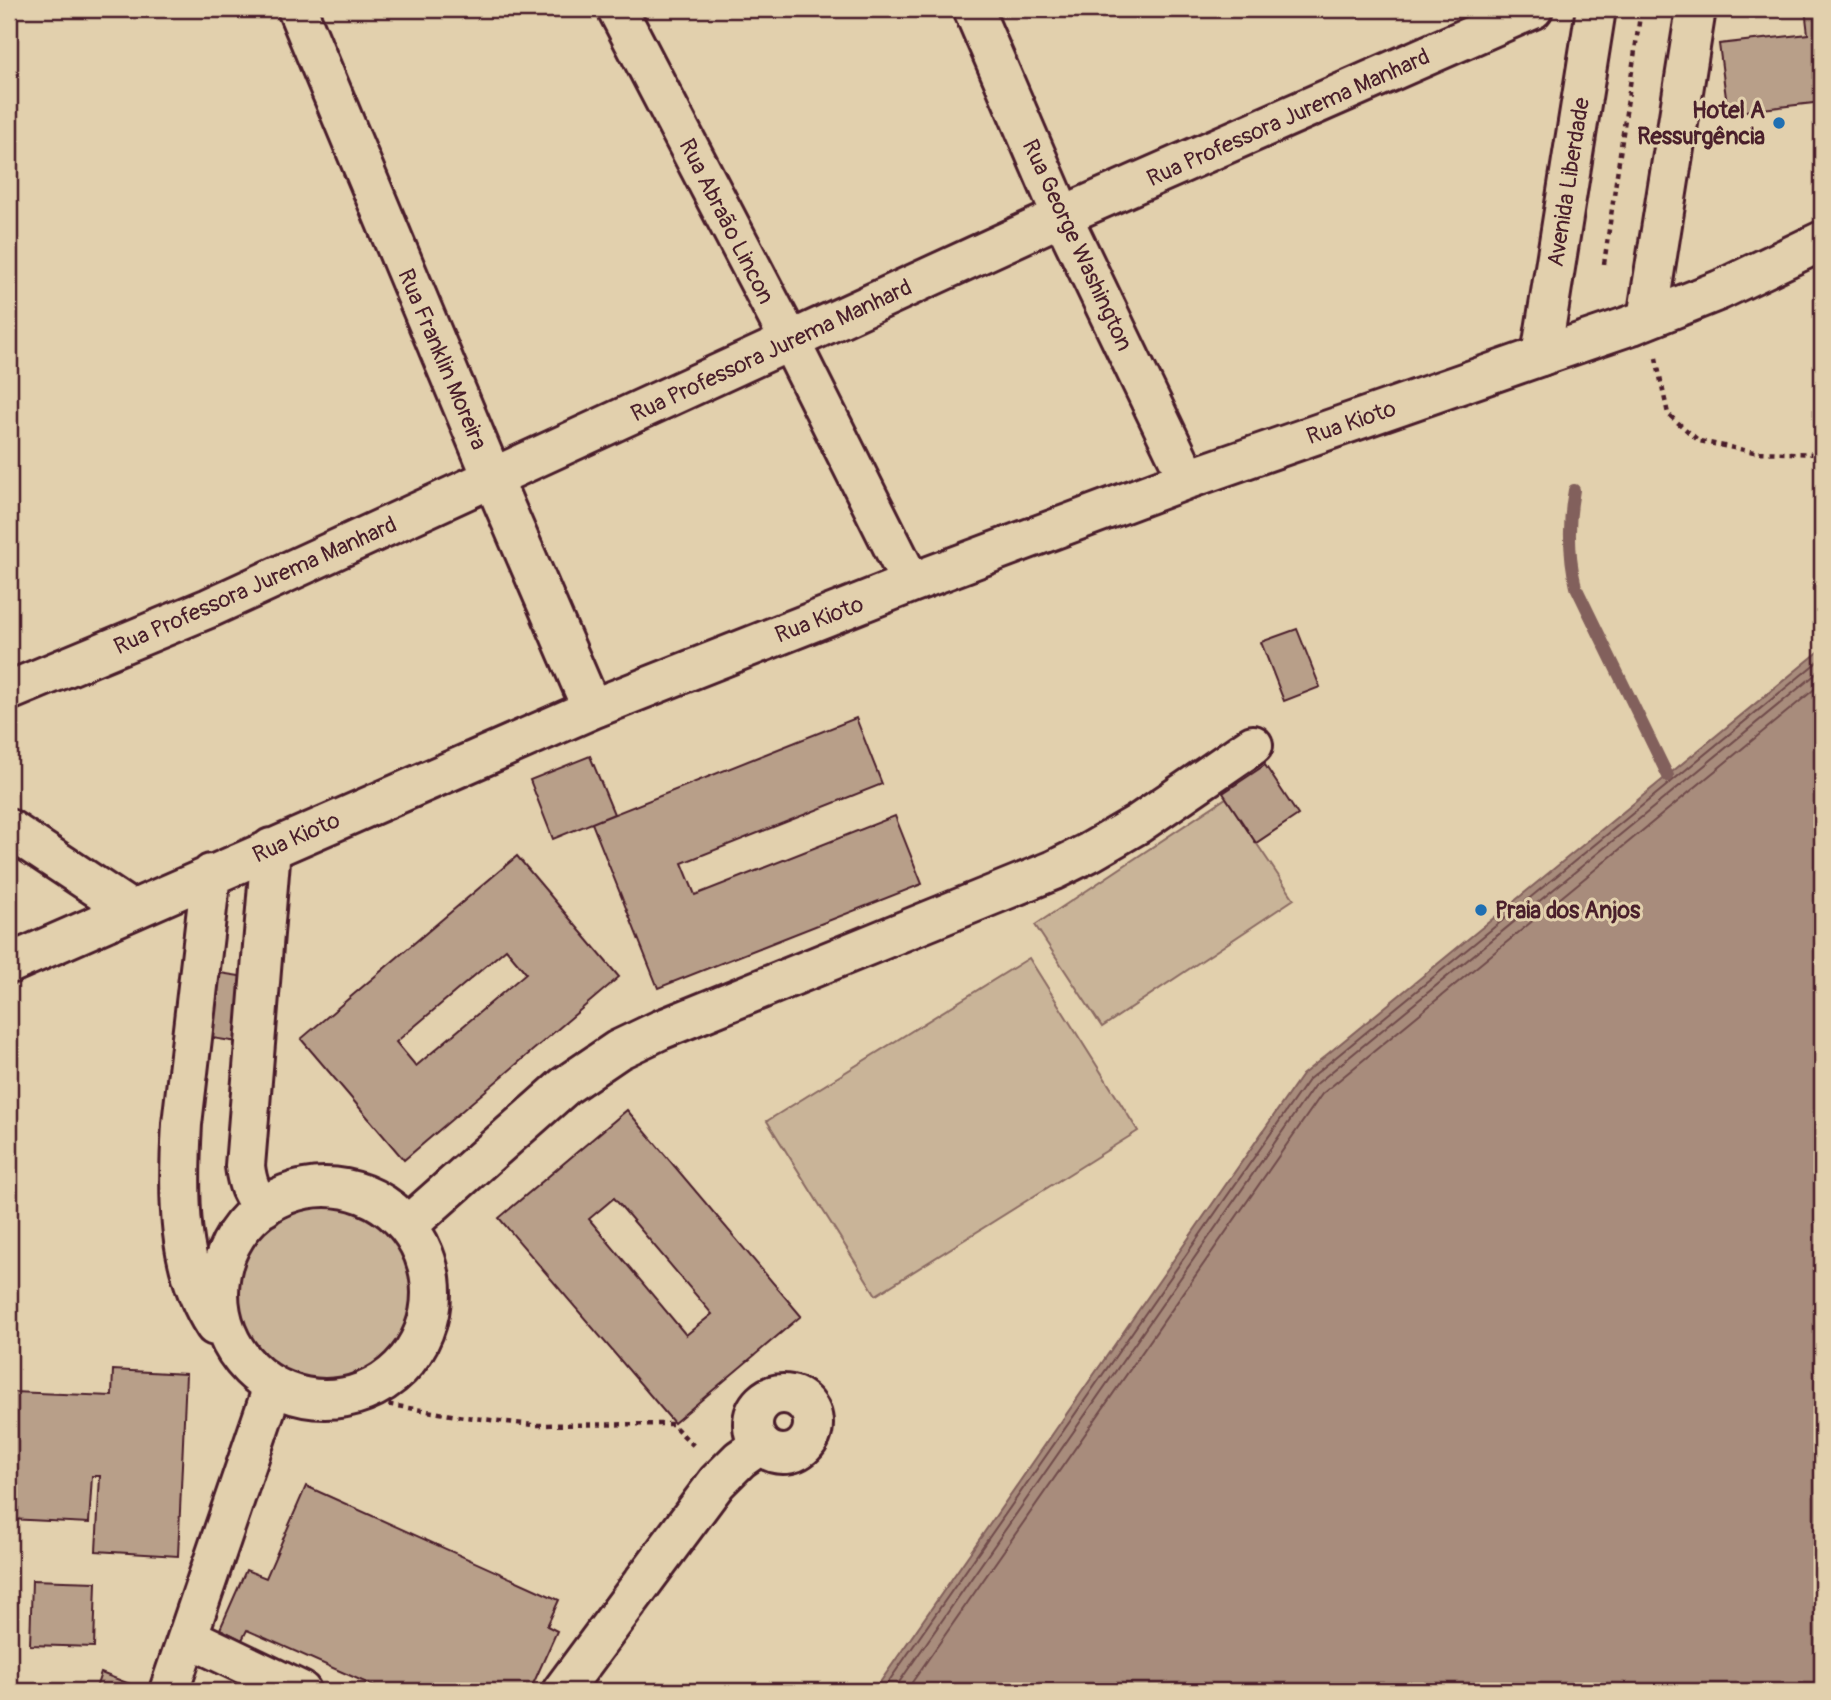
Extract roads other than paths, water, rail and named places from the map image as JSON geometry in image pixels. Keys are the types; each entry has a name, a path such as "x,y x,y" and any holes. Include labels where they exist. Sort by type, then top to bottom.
{"street":[{"name":"Rua Franklin Moreira","path":"297,9 592,709"},
{"name":"Rua Abraão Lincon","path":"617,9 790,341 911,583"},
{"name":"Rua George Washington","path":"973,9 1062,216 1188,479"},
{"name":"Rua Professora Jurema Manhard","path":"9,691 209,608 1062,216 1533,9"},
{"name":"Avenida Liberdade","path":"1541,356 1596,9"},
{"path":"1647,319 1696,9"},
{"name":"Rua Kioto","path":"9,964 592,709 911,583 1188,479 1647,319 1720,290 1822,241"},
{"path":"407,1226 565,1086 618,1050 660,1030 1054,870 1138,824 1253,745"},
{"path":"9,829 131,909"},
{"path":"264,1207 251,1191 245,1166 271,848"},
{"path":"211,874 182,1124 180,1163 180,1202 185,1245 195,1286 205,1310 219,1332 236,1352 253,1371 274,1387 298,1396 323,1400 349,1398 372,1389 394,1375 411,1356 424,1334 431,1309 431,1283 425,1258 414,1235 397,1216 377,1200 353,1190 327,1187 302,1189 278,1198 256,1212 239,1230 226,1253 220,1277 219,1303 225,1329 236,1352"},
{"path":"169,1691 274,1387"},
{"path":"562,1691 723,1476 740,1459 760,1445"},
{"path":"188,1637 301,1691"}],"water":[{"path":"1822,649 1822,1691 874,1691 1302,1075"}],"waterway":[{"path":"1574,490 1570,538 1576,587 1668,776"}],"place":[{"name":"Hotel A Ressurgência","path":"1779,123"},
{"name":"Praia dos Anjos","path":"1481,910"}]}
